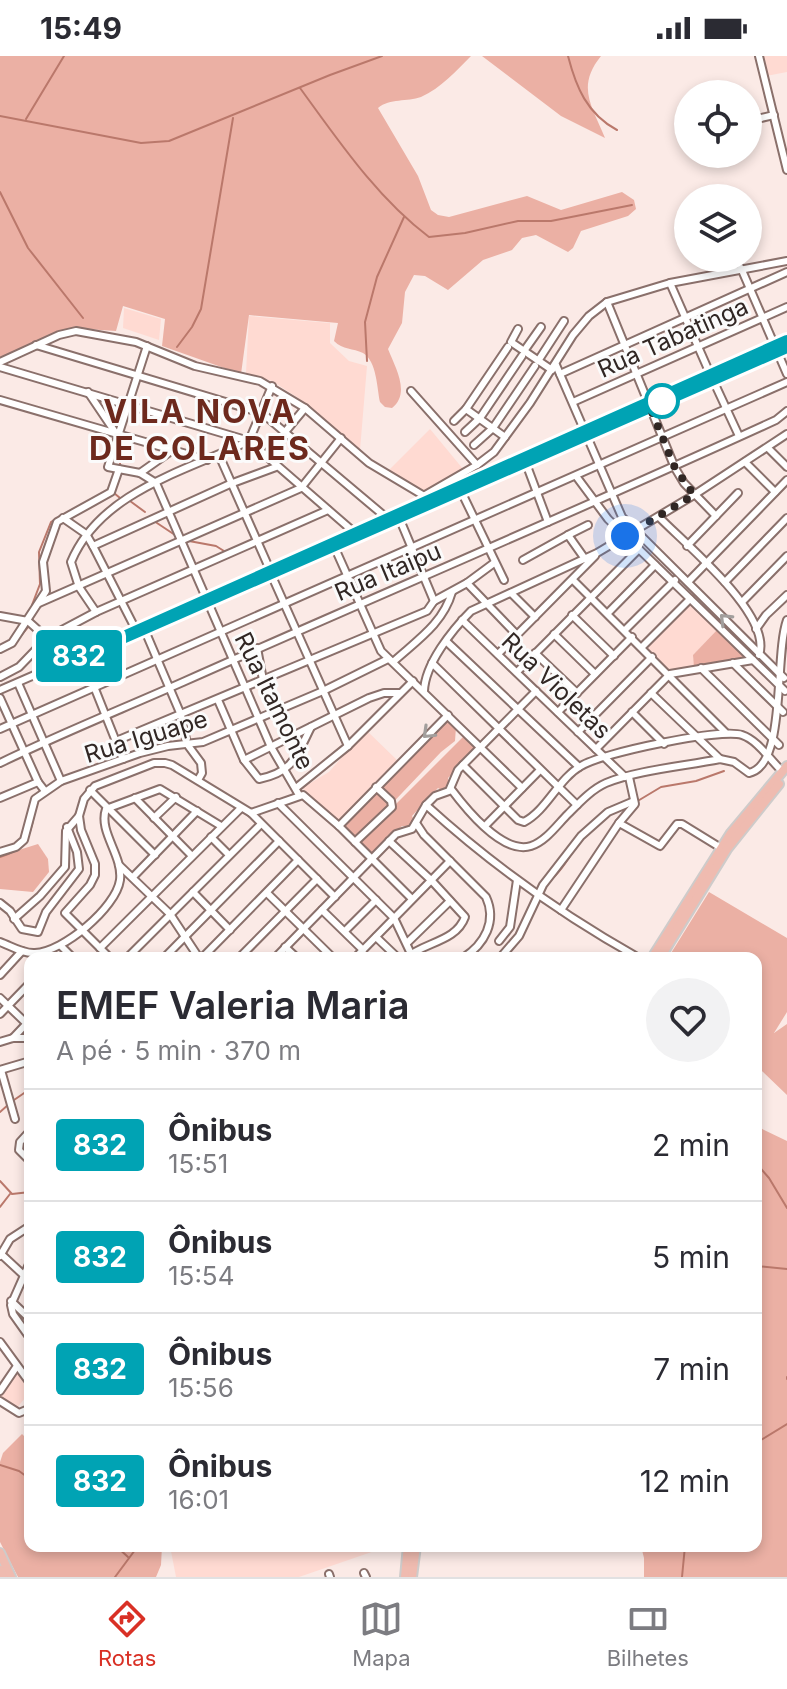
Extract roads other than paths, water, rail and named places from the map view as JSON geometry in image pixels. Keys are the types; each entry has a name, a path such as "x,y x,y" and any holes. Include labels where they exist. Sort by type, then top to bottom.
{"main road":[{"path":"656,952 721,848 783,767"},
{"path":"664,952 727,849 787,774"},
{"path":"405,1577 407,1552"},
{"path":"412,1577 415,1552"},
{"path":"0,1553 11,1577"},
{"path":"0,1570 3,1577"}],"street":[{"path":"759,56 787,170"},
{"path":"762,118 774,115"},
{"path":"762,265 787,261"},
{"path":"0,690 398,516 429,499 494,452 554,368 573,335 589,316 607,302 670,283 722,272"},
{"path":"743,272 787,374"},
{"path":"560,374 787,272"},
{"path":"670,283 739,436"},
{"path":"607,302 675,468 694,495 716,516"},
{"name":"Rua Tabatinga","path":"573,402 787,307"},
{"path":"474,445 493,428 564,321"},
{"path":"465,432 480,418 541,327"},
{"path":"518,329 511,342 536,363 554,368 560,374 622,517 785,678"},
{"path":"0,365 36,345 76,331 110,336 147,346 195,366 248,377 272,386 305,408 369,463 429,499"},
{"path":"429,499 787,344"},
{"path":"36,345 262,413 389,520"},
{"path":"147,346 108,467 140,473 156,483"},
{"path":"454,421 466,409 508,347"},
{"path":"0,365 249,441 356,534"},
{"path":"0,729 787,382"},
{"path":"96,612 79,587 71,562 86,534 128,495 249,441 272,386"},
{"path":"87,391 117,433"},
{"path":"411,391 477,465"},
{"path":"0,400 207,460"},
{"path":"265,456 305,408"},
{"path":"466,409 505,437"},
{"name":"Rua Itaipu","path":"0,763 360,603 424,578 592,501 675,468 776,420 787,411"},
{"path":"424,691 426,673 462,620 484,604 597,553 768,448 787,433 776,420"},
{"path":"39,603 301,488 341,438"},
{"path":"768,448 787,467"},
{"path":"140,473 174,449"},
{"path":"219,455 348,746"},
{"path":"524,459 548,522"},
{"path":"745,462 775,492"},
{"path":"93,546 230,484 276,467"},
{"path":"0,649 12,643 46,591 43,562 57,522 111,492 119,469"},
{"path":"576,476 592,501 625,536 785,691"},
{"path":"688,582 787,480"},
{"name":"Rua Itamonte","path":"156,483 271,747 298,791"},
{"path":"460,488 504,580"},
{"path":"687,546 738,493"},
{"path":"0,677 19,667 47,638 96,612 328,510"},
{"path":"398,516 434,601"},
{"path":"659,517 743,601 756,629 760,653"},
{"path":"63,518 86,534 122,601 158,658 181,715 187,744 201,763 202,773 198,780"},
{"path":"725,582 787,518"},
{"path":"523,560 588,525"},
{"path":"568,535 585,559"},
{"path":"334,544 376,644 522,788"},
{"path":"517,672 639,549"},
{"path":"498,654 597,553"},
{"path":"743,601 787,556"},
{"path":"116,741 427,611 434,601 467,583 494,563"},
{"path":"572,565 579,573"},
{"path":"608,613 655,565"},
{"path":"625,630 680,574"},
{"path":"573,580 725,732"},
{"path":"467,583 517,635"},
{"name":"Rua Iguape","path":"45,791 61,781 123,759 168,746 203,742 391,661 436,624 452,592"},
{"path":"511,593 535,617"},
{"path":"756,629 787,595"},
{"path":"642,647 690,599"},
{"path":"572,615 614,656"},
{"path":"0,616 28,621 47,638 64,662"},
{"name":"Rua Violetas","path":"462,620 627,777"},
{"path":"448,792 505,844 529,847 544,839 598,787 627,777 720,759 734,762 753,773 770,759 779,745 785,691 782,639 787,620"},
{"path":"554,634 595,674"},
{"path":"558,712 632,637"},
{"path":"447,642 579,767"},
{"path":"257,648 263,680"},
{"path":"535,653 577,693"},
{"path":"596,749 670,674 753,660 760,653"},
{"path":"80,656 123,759"},
{"path":"578,732 652,657"},
{"path":"432,663 577,805"},
{"path":"733,663 783,712"},
{"path":"701,668 779,745"},
{"path":"251,813 298,791 413,681"},
{"path":"18,683 61,781"},
{"path":"280,952 389,841 413,826 435,796 448,792 458,770 536,691"},
{"path":"244,760 369,698 384,693 400,693"},
{"path":"651,693 720,759"},
{"path":"0,698 45,791 33,805 24,840 16,847 0,852"},
{"path":"218,700 244,760 259,779 285,771 295,759 311,726"},
{"path":"632,712 664,744"},
{"path":"339,826 448,715"},
{"path":"463,765 518,820 524,822 579,767 604,757 664,744 725,732 750,739 783,767"},
{"path":"14,919 40,896 65,867 67,827 79,816 90,790 154,763 172,765 251,813 335,897"},
{"path":"485,826 540,770"},
{"path":"627,777 634,802"},
{"path":"0,798 38,782"},
{"path":"355,842 392,807 391,801 376,787"},
{"path":"45,952 61,946 83,929 114,894 120,879 119,865 104,821 108,808 158,789 221,826"},
{"path":"90,790 155,855"},
{"path":"298,791 339,826 412,899"},
{"path":"154,818 176,797"},
{"path":"135,798 192,856"},
{"path":"561,910 634,802"},
{"path":"505,952 519,936 540,894 592,825 608,812 634,802"},
{"path":"278,803 394,918 409,952"},
{"path":"426,805 480,854 582,926 628,952"},
{"path":"100,948 241,808"},
{"path":"133,877 197,811"},
{"path":"79,816 81,830 95,864 95,875 65,913 104,952"},
{"path":"619,823 660,846 677,824 682,824 721,848"},
{"path":"133,952 261,824"},
{"path":"413,826 486,897 490,906 490,927 482,941 470,952"},
{"path":"0,903 26,931 38,932 46,912 77,873 79,860 67,827"},
{"path":"211,837 229,855"},
{"path":"170,952 279,841"},
{"path":"389,841 464,914 460,926 442,940 418,952"},
{"path":"206,952 298,860"},
{"path":"322,910 363,950 450,861"},
{"path":"119,865 170,914 196,952"},
{"path":"245,952 317,879"},
{"path":"499,941 510,927 517,880"},
{"path":"193,892 230,930"},
{"path":"267,893 327,952"},
{"path":"345,931 376,900"},
{"path":"407,943 450,901"},
{"path":"376,937 390,952"},
{"path":"0,942 22,951 0,975"},
{"path":"61,946 67,952"},
{"path":"285,947 290,952"},
{"path":"0,1014 24,989"},
{"path":"0,998 24,1019"},
{"path":"13,1038 24,1026"},
{"path":"0,1042 24,1038"},
{"path":"15,1119 1,1070 24,1063"},
{"path":"24,1139 19,1146 24,1158"},
{"path":"24,1230 10,1239 0,1255 23,1275 11,1301 13,1314 24,1330"},
{"path":"11,1301 24,1313"},
{"path":"0,1342 24,1375"},
{"path":"0,1391 17,1366"},
{"path":"0,1401 19,1413 24,1411"}],"waterway":[{"path":"26,119 64,56"},
{"path":"0,116 141,143 169,141 382,56"},
{"path":"568,56 584,99 598,116 617,130"},
{"path":"300,88 375,186 429,237 465,233 518,221 551,221 632,205"},
{"path":"177,347 201,309 233,118"},
{"path":"0,192 28,248 83,318"},
{"path":"367,361 365,322 377,277 404,217"},
{"path":"120,439 120,464"},
{"path":"115,490 119,477"},
{"path":"114,493 120,498"},
{"path":"93,506 104,499"},
{"path":"130,501 145,512"},
{"path":"32,605 40,584 39,552 51,522 57,518"},
{"path":"154,521 175,535"},
{"path":"189,541 216,546 224,551"},
{"path":"19,638 28,627"},
{"path":"636,802 661,787 696,781 724,771"},
{"path":"0,857 20,847 30,831 34,815"},
{"path":"550,880 577,845"},
{"path":"14,1100 24,1093"},
{"path":"0,1112 9,1104"},
{"path":"762,1170 787,1208"},
{"path":"0,1181 12,1194 24,1193"},
{"path":"0,1207 10,1194"},
{"path":"762,1267 787,1269"},
{"path":"762,1439 787,1424"},
{"path":"0,1465 24,1475"},
{"path":"123,1552 128,1557"},
{"path":"115,1577 134,1552"},
{"path":"682,1577 684,1552"}],"district":[{"name":"VILA NOVA DE COLARES","path":"200,430"}]}
